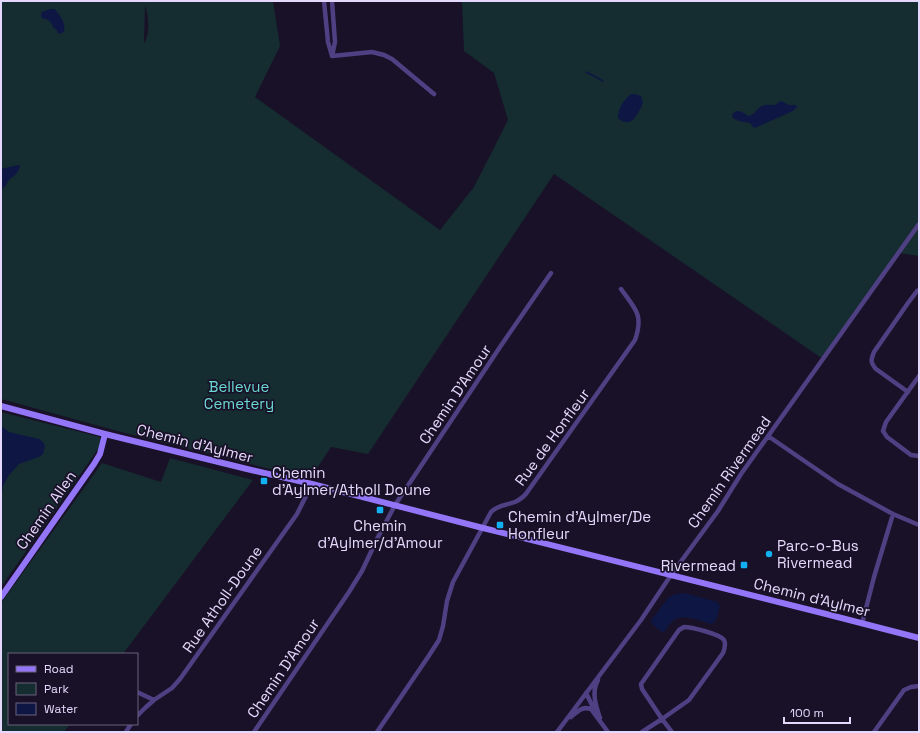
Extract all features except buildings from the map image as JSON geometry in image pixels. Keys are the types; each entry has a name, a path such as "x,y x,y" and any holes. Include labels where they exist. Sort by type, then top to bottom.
{"main road":[{"name":"Chemin d'Aylmer","path":"1,406 105,434 312,484 919,638"},
{"name":"Chemin Allen","path":"1,597 94,464 100,454 105,434"}],"street":[{"path":"324,1 328,42 332,56"},
{"path":"332,1 335,42 332,56"},
{"path":"332,56 372,52 384,55 434,94"},
{"name":"Chemin Rivermead","path":"557,732 641,620 671,575 718,511 741,474 919,224"},
{"name":"Chemin D'Amour","path":"254,732 349,592 362,571 395,506 500,347 551,273"},
{"name":"Rue de Honfleur","path":"376,732 428,657 438,640 443,626 447,601 453,582 494,509 514,502 524,496 636,340 640,324 639,316 621,289"},
{"path":"908,392 876,369 872,365 871,361 874,352 908,303 919,290"},
{"path":"919,376 886,422 883,431 887,437 911,455 919,456"},
{"path":"768,436 838,484 893,514 919,525"},
{"name":"Rue Atholl-Doune","path":"138,715 154,700 172,688 180,679 297,514 312,484"},
{"path":"862,624 893,514"},
{"path":"642,732 662,719 689,700 725,648 725,642 718,635 687,627 679,630 641,684 642,689 662,719 672,732"},
{"path":"601,721 595,703 595,690 596,683 607,665"},
{"path":"874,732 904,690 919,686"},
{"path":"138,692 154,700"},
{"path":"586,693 608,732"},
{"path":"563,724 579,709 583,708 591,709 601,721"}],"green space":[{"name":"Bellevue Cemetery","path":"1,1 273,1 280,46 255,97 440,230 474,187 508,120 494,73 464,51 462,1 919,1 919,256 899,253 823,359 554,174 368,454 331,447 310,479 121,432 1,399","holes":["145,6 148,30 144,43"]},
{"path":"1,412 100,437 101,445 1,587"},
{"path":"170,458 253,480 124,653 8,653 8,725 69,725 64,732 1,732 1,603 102,463 161,482"}],"water":[{"path":"55,9 61,17 64,25 64,32 59,34 55,28 54,29 50,21 42,18 42,12"},
{"path":"631,94 641,96 643,103 634,119 627,122 618,118 618,114 622,104"},
{"path":"781,101 797,107 793,111 754,128 750,123 739,121 733,118 732,115 734,112 738,111 749,116 762,106 775,105"},
{"path":"18,165 20,166 17,173 1,189 1,169"},
{"path":"1,426 9,432 39,439 45,446 43,454 39,457 19,464 9,475 3,486 1,496"},
{"path":"685,593 717,602 720,606 715,621 711,624 692,618 682,617 674,620 664,632 652,624 652,619 669,597 675,594"}],"waterway":[{"path":"586,72 603,81"}],"place":[{"name":"Chemin d'Aylmer/Atholl Doune","path":"264,481"},
{"name":"Chemin d'Aylmer/d'Amour","path":"380,510"},
{"name":"Chemin d'Aylmer/De Honfleur","path":"500,525"},
{"name":"Parc-o-Bus Rivermead","path":"769,554"},
{"name":"Rivermead","path":"744,565"}]}
